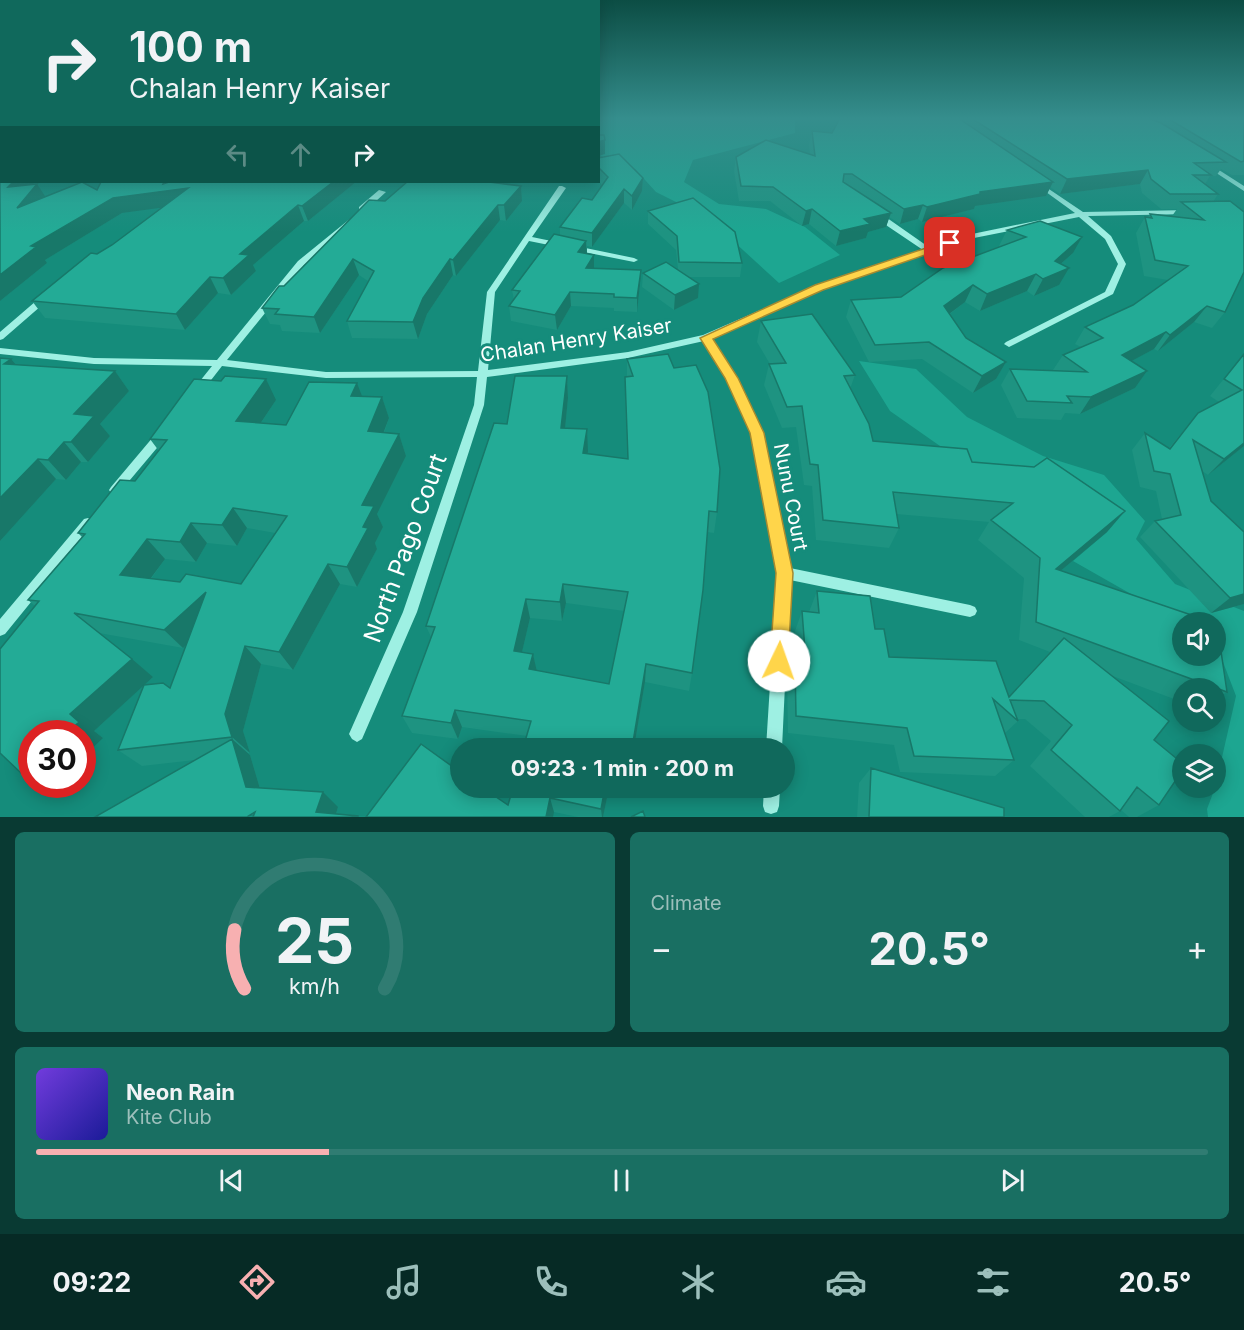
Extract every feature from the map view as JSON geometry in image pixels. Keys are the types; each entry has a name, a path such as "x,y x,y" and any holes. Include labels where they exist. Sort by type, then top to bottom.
{"street":[{"path":"1196,158 1244,189"},
{"path":"1009,344 1108,294 1122,264 1108,238 1081,214 1028,177"},
{"name":"North Pago Court","path":"357,734 410,612 479,405 491,292 562,188"},
{"path":"190,400 301,263 382,192"},
{"path":"872,211 928,250"},
{"name":"Chalan Henry Kaiser","path":"0,351 94,361 221,363 326,375 483,374 628,355 706,338 819,288 972,236 1081,214 1198,212"},
{"path":"529,239 634,260"},
{"path":"0,337 57,290"},
{"name":"Nunu Court","path":"706,338 732,378 757,433 784,573 775,738"},
{"path":"0,629 167,427"},
{"path":"784,573 970,611"},
{"path":"771,798 771,806"}],"green space":[{"path":"601,156 708,156 693,160 684,182 719,204 766,209 805,227 840,255 779,283 708,218 656,192 635,169 608,162"},
{"path":"859,361 916,369 967,417 1043,456 1104,475 1145,521 1136,539 1175,584 1244,611 1244,817 1208,817 1207,809 1211,798 1226,798 1225,744 1236,696 1225,666 1226,612 1172,612 1172,617 1073,561 1107,532 950,453 890,411"}],"building":[{"path":"621,156 643,178 632,196 624,189 592,233 560,227 582,198 592,200 608,177 600,169 600,158"},
{"path":"1015,156 1053,182 980,192 980,194 927,207 923,205 904,209 852,174 844,174 843,182 891,213 864,219 870,224 840,231 812,209 806,211 773,187 741,186 736,157"},
{"path":"1031,156 1216,156 1226,162 1194,163 1211,175 1193,175 1218,194 1170,194 1151,179 1148,170 1067,179"},
{"path":"1231,156 1244,156 1244,161 1241,162"},
{"path":"0,183 12,183 8,187 37,184 17,208 80,183 97,190 100,183 332,183 302,206 298,205 240,254 249,255 223,278 210,277 176,314 32,301 91,253 97,254 112,245 188,188 113,198 31,246 36,247 0,275"},
{"path":"406,183 497,183 521,186 504,205 498,205 453,260 450,259 423,298 413,322 347,321 374,271 353,259 314,317 275,314 279,309 262,308 279,286 284,286 369,200 385,201"},
{"path":"693,198 735,232 742,263 679,262 677,236 648,211"},
{"path":"1230,201 1244,212 1244,272 1225,312 1207,306 1170,335 1166,332 1122,355 1147,371 1091,397 1067,396 1072,403 1027,401 1010,369 1087,372 1063,355 1103,338 1085,327 1133,305 1188,266 1155,260 1145,217 1152,218 1150,214 1204,220 1181,202"},
{"path":"1040,221 1082,237 1055,261 1069,268 1043,279 1036,274 987,294 973,285 944,306 966,338 1006,362 982,376 929,342 875,345 851,300 901,297 943,268 1026,237 1007,230"},
{"path":"554,234 586,241 578,252 594,255 586,268 641,270 637,298 614,297 614,294 570,292 555,315 509,306 520,291 512,290"},
{"path":"666,262 699,284 675,295 643,273"},
{"path":"812,314 855,375 844,376 869,424 873,441 967,449 972,462 1034,467 1047,458 1125,511 1056,569 1183,612 1172,612 1172,666 1223,666 1225,678 1189,678 1036,622 1040,558 991,520 1013,503 893,492 899,528 823,520 818,465 810,464 802,406 787,407 769,364 786,363 761,321"},
{"path":"668,354 674,368 696,365 708,392 720,469 717,512 709,511 703,590 692,673 646,664 634,738 526,738 531,721 455,710 451,723 402,716 435,627 426,626 494,423 507,424 515,376 567,376 561,428 587,429 583,453 628,459 625,377 633,376 627,359","holes":["563,584 628,592 609,684 529,669 533,654 514,651 526,599 560,602"]},
{"path":"1244,354 1244,443 1224,459 1193,440 1211,501 1244,532 1244,594 1230,598 1155,521 1181,515 1170,474 1154,471 1145,433 1170,449 1198,413 1242,390 1224,379"},
{"path":"0,358 11,359 4,364 115,371 74,414 94,416 71,442 64,442 48,460 38,459 0,498"},
{"path":"225,376 266,379 236,421 286,425 309,382 357,383 351,396 382,397 368,431 399,434 362,505 374,506 363,527 368,528 347,567 328,564 279,652 245,646 225,714 232,737 118,750 144,685 163,683 170,688 206,592 164,630 74,613 132,659 70,714 77,720 18,720 18,770 0,753 0,649 39,601 28,600 85,534 78,533 120,480 135,481 167,440 150,439 194,379 221,381","holes":["233,508 287,516 241,584 186,574 180,582 120,575 147,539 180,542 191,523 222,525"]},
{"path":"817,591 870,596 875,629 884,629 889,657 996,661 1009,697 1064,638 1169,721 1154,740 1172,755 1172,786 1159,805 1137,787 1120,811 1051,750 1072,725 1044,701 1010,700 1018,721 993,699 1014,760 914,756 907,728 796,716 795,662 806,663 802,611 819,613"},
{"path":"232,739 246,787 323,792 316,812 358,817 253,817 255,812 247,817 95,817"},
{"path":"421,744 450,765 450,798 498,798 508,805 510,798 550,798 546,817 366,817"},
{"path":"871,768 1004,808 1004,817 869,817"},
{"path":"550,798 603,798 601,809"},
{"path":"643,811 645,817 631,817"}],"route":[{"path":"779,661 784,573 757,433 732,378 706,338 819,288 950,243"}]}
